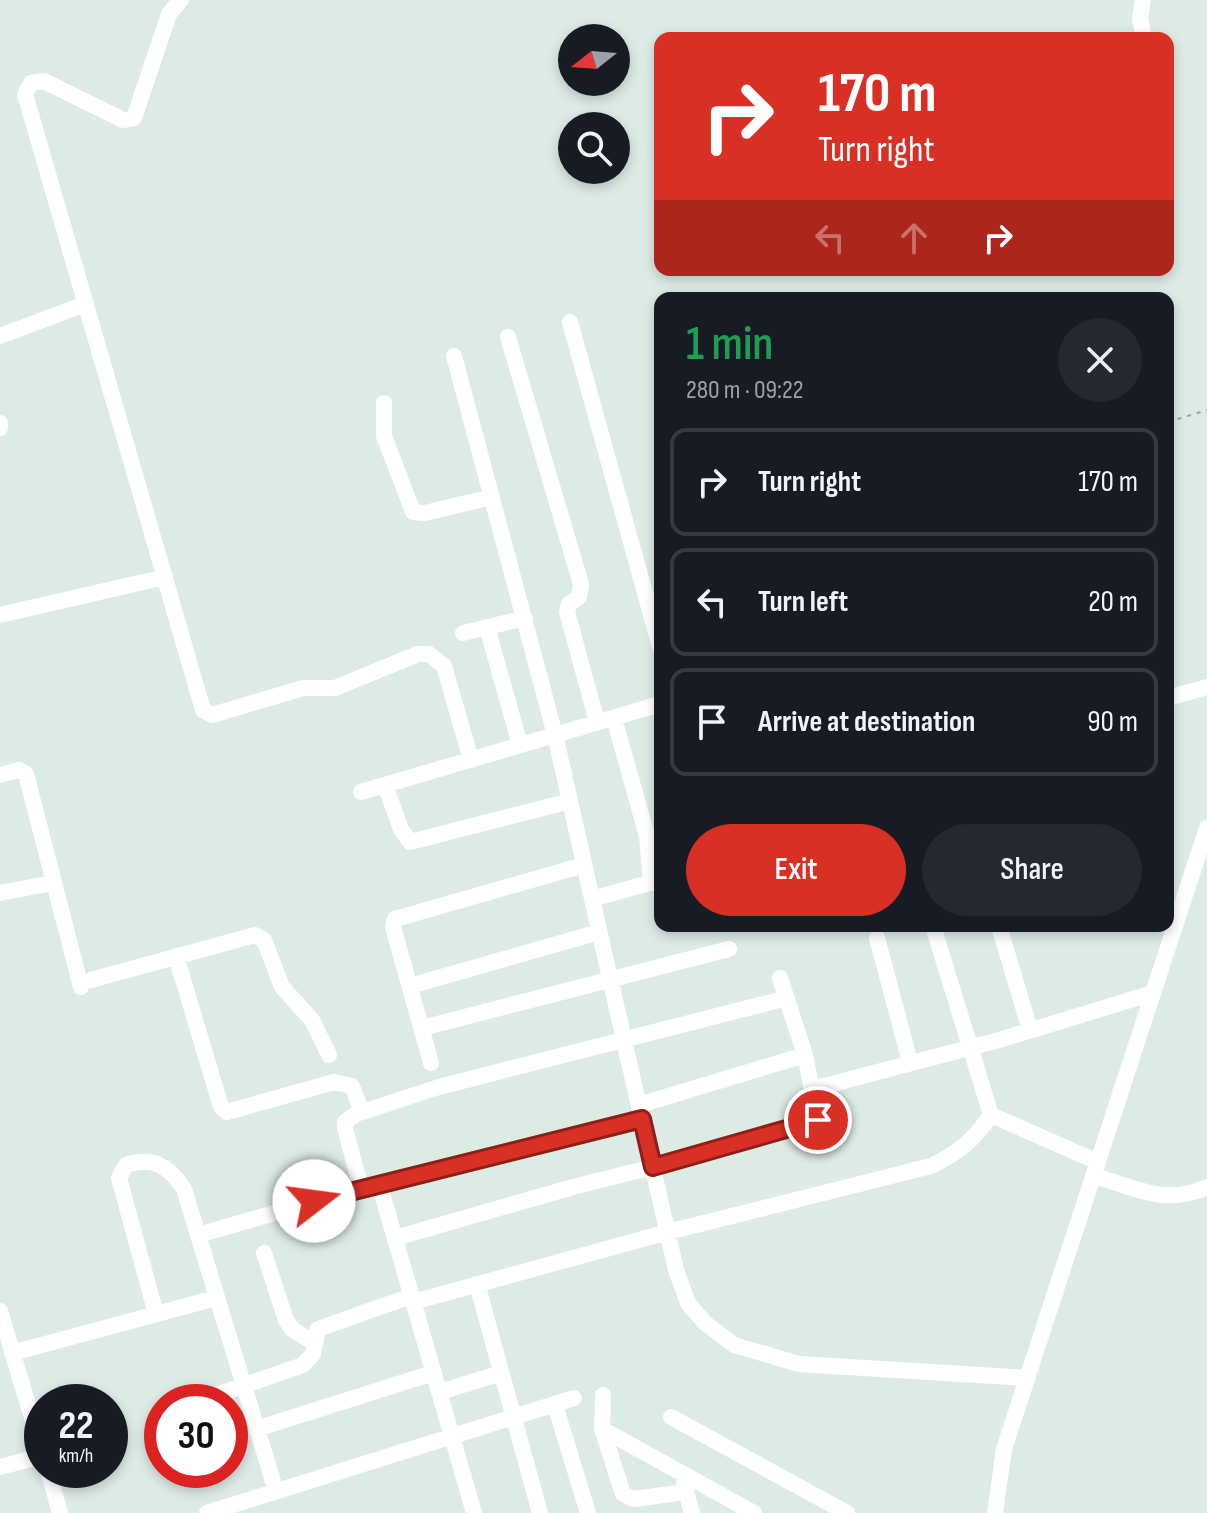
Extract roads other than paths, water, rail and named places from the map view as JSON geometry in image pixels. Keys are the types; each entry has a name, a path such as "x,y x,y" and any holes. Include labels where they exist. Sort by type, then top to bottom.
{"street":[{"path":"181,0 169,14 134,118 123,120 37,80 27,87 26,104 206,715 303,688 335,688 418,654 429,654 444,666 471,760"},
{"path":"1143,0 1140,19 1143,32"},
{"path":"0,336 85,304"},
{"path":"570,322 654,625"},
{"path":"508,337 581,584 579,597 569,604 567,612 597,722"},
{"path":"454,356 555,735 668,1232 688,1303 705,1323 734,1345 799,1364 1028,1378"},
{"path":"384,403 384,436 413,512 425,513 492,497"},
{"path":"0,615 165,577"},
{"path":"463,633 525,618"},
{"path":"487,627 520,745"},
{"path":"1174,696 1207,687"},
{"path":"361,792 654,706"},
{"path":"614,718 647,836 654,876"},
{"path":"0,775 19,770 26,774 53,883 86,984 245,935 264,940 282,987 312,1020 329,1055"},
{"path":"385,785 401,829 410,842 570,801"},
{"path":"1174,929 1207,828"},
{"path":"431,1063 393,927 395,919 584,865"},
{"path":"592,899 654,882"},
{"path":"0,893 53,883"},
{"path":"410,986 599,932"},
{"path":"935,932 991,1115 1096,1169 1170,1198 1184,1197 1207,1187"},
{"path":"1001,932 1030,1030"},
{"path":"995,1513 1004,1449 1173,932"},
{"path":"877,938 910,1062"},
{"path":"422,1028 729,949"},
{"path":"176,956 221,1107 227,1112 334,1082 352,1086 362,1112"},
{"path":"395,1238 813,1123 820,1116 805,1055 780,978"},
{"path":"813,1089 969,1048 1153,993"},
{"path":"361,1188 345,1122 362,1112 439,1087 787,998"},
{"path":"198,1235 640,1112 805,1055"},
{"path":"248,1386 303,1365 313,1354 318,1329 330,1322 931,1166 958,1153 976,1137 991,1115"},
{"path":"156,1314 119,1178 126,1165 149,1160 167,1167 184,1189 243,1384"},
{"path":"379,1183 433,1373 454,1434 474,1513"},
{"path":"264,1253 286,1320 292,1329 314,1343"},
{"path":"477,1284 540,1513"},
{"path":"12,1353 216,1298"},
{"path":"0,1311 24,1393"},
{"path":"256,1429 433,1373"},
{"path":"440,1392 501,1373"},
{"path":"603,1395 602,1429 616,1479 628,1497 686,1492"},
{"path":"207,1513 574,1398"},
{"path":"248,1402 276,1491"},
{"path":"555,1405 588,1513"},
{"path":"671,1417 847,1513"},
{"path":"602,1429 754,1513"},
{"path":"0,1467 24,1460"},
{"path":"681,1474 692,1513"},
{"path":"53,1488 60,1513"}]}
